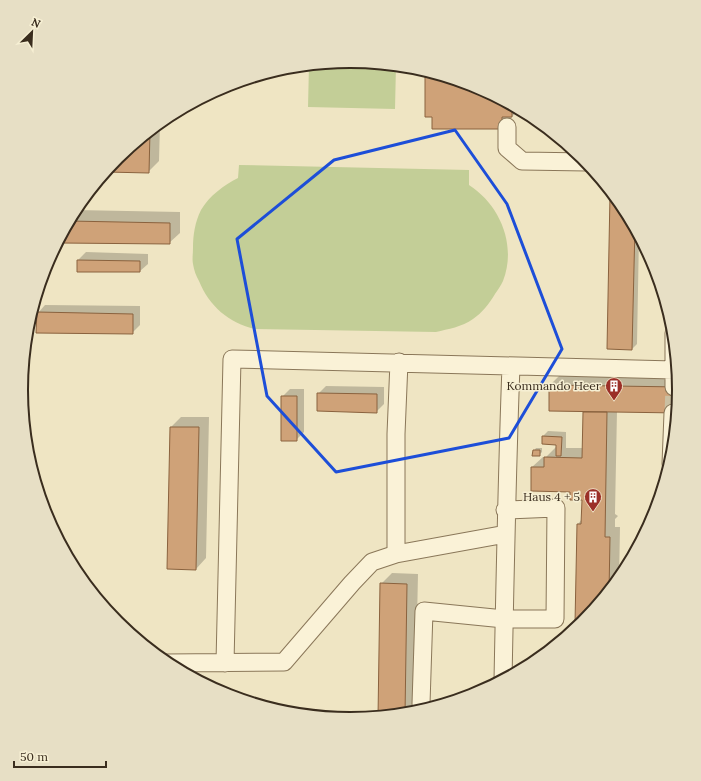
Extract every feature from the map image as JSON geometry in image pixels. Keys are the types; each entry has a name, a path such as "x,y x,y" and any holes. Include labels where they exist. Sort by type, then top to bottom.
{"lane":[{"path":"507,127 507,148 522,161 579,162"},
{"path":"225,663 232,359 672,370"},
{"path":"396,554 396,434 399,362"},
{"path":"503,675 510,366"},
{"path":"422,705 424,612 504,619 555,619 556,508 506,510"},
{"path":"178,663 284,662 372,562 396,554 506,534"}],"highlighted area":[{"path":"455,130 507,204 562,349 509,438 336,472 267,396 237,239 334,160"}],"green space":[{"path":"350,68 396,71 395,109 308,107 309,71"},
{"path":"239,165 469,170 469,185 480,193 489,203 503,227 507,240 507,267 503,281 488,305 476,317 460,326 436,332 255,329 246,326 228,318 214,306 203,290 193,266 193,238 197,219 201,210 217,191 238,178"}],"building":[{"path":"425,77 454,85 493,101 512,111 512,117 502,117 502,129 432,129 432,117 425,117"},
{"path":"150,138 149,173 113,172 122,162"},
{"path":"610,199 619,211 635,238 632,350 607,349"},
{"path":"76,221 170,223 170,244 64,243"},
{"path":"77,260 140,261 140,272 77,272"},
{"path":"38,312 133,314 133,334 36,333"},
{"name":"Kommando Heer","path":"549,385 673,387 672,413 549,411"},
{"path":"317,393 377,394 377,413 317,411"},
{"path":"281,396 297,396 297,441 281,441"},
{"name":"Haus 4 + 5","path":"583,412 607,412 605,537 610,537 609,583 575,622 577,524 581,524 582,500 570,500 570,492 531,491 531,467 544,467 544,457 582,458"},
{"path":"170,427 199,427 196,570 167,569"},
{"path":"542,436 562,437 561,456 556,456 556,445 542,444"},
{"path":"533,450 540,450 540,456 532,456"},
{"path":"380,583 407,584 405,708 378,711"}],"place":[{"name":"Kommando Heer","path":"614,401"},
{"name":"Haus 4 + 5","path":"593,512"}]}
